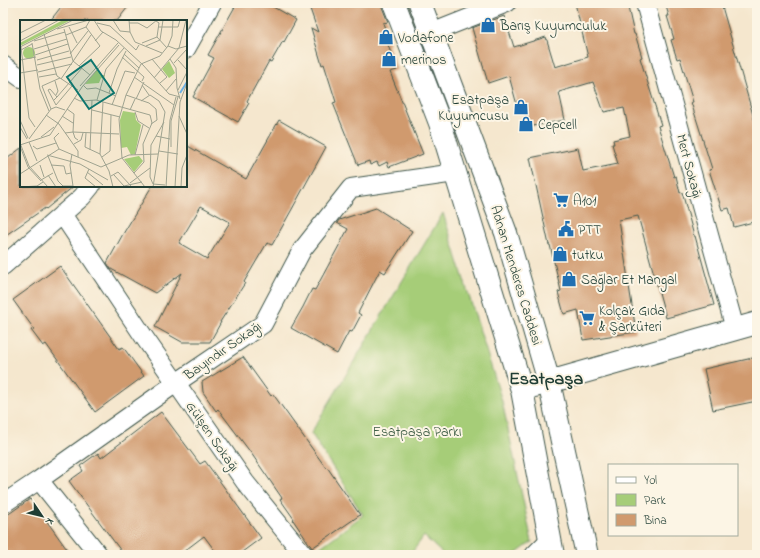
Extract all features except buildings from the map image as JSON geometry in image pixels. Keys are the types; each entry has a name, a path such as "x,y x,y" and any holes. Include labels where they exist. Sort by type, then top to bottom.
{"street":[{"path":"187,47 212,3"},
{"name":"Adnan Menderes Caddesi","path":"394,3 440,123 522,390 551,548"},
{"name":"Adnan Menderes Caddesi","path":"420,3 506,232 549,382 586,555"},
{"path":"431,33 507,3"},
{"name":"Mert Sokağı","path":"645,3 735,329"},
{"path":"3,65 20,77"},
{"name":"Bayındır Sokağı","path":"3,504 263,324 302,250 351,188 455,173"},
{"path":"3,266 82,197 90,187"},
{"name":"Gülşen Sokağı","path":"62,214 144,337 245,482 304,555"},
{"path":"522,390 757,323"},
{"path":"39,480 99,555"},
{"path":"534,555 551,548"}],"green space":[{"name":"Esatpaşa Parkı","path":"443,213 502,401 532,542 514,555 444,555 424,536 410,555 316,555 314,552 363,515 311,433"}],"place":[{"name":"Barış Kuyumculuk","path":"488,25"},
{"name":"Vodafone","path":"386,37"},
{"name":"merinos","path":"389,59"},
{"name":"Esatpaşa Kuyumcusu","path":"521,107"},
{"name":"Cepcell","path":"526,124"},
{"name":"A101","path":"561,200"},
{"name":"PTT","path":"566,229"},
{"name":"tutku","path":"560,254"},
{"name":"Sağlar Et Mangal","path":"569,279"},
{"name":"Kolçak Gıda & Şarküteri","path":"587,318"}],"district":[{"name":"Esatpaşa","path":"546,378"}]}
